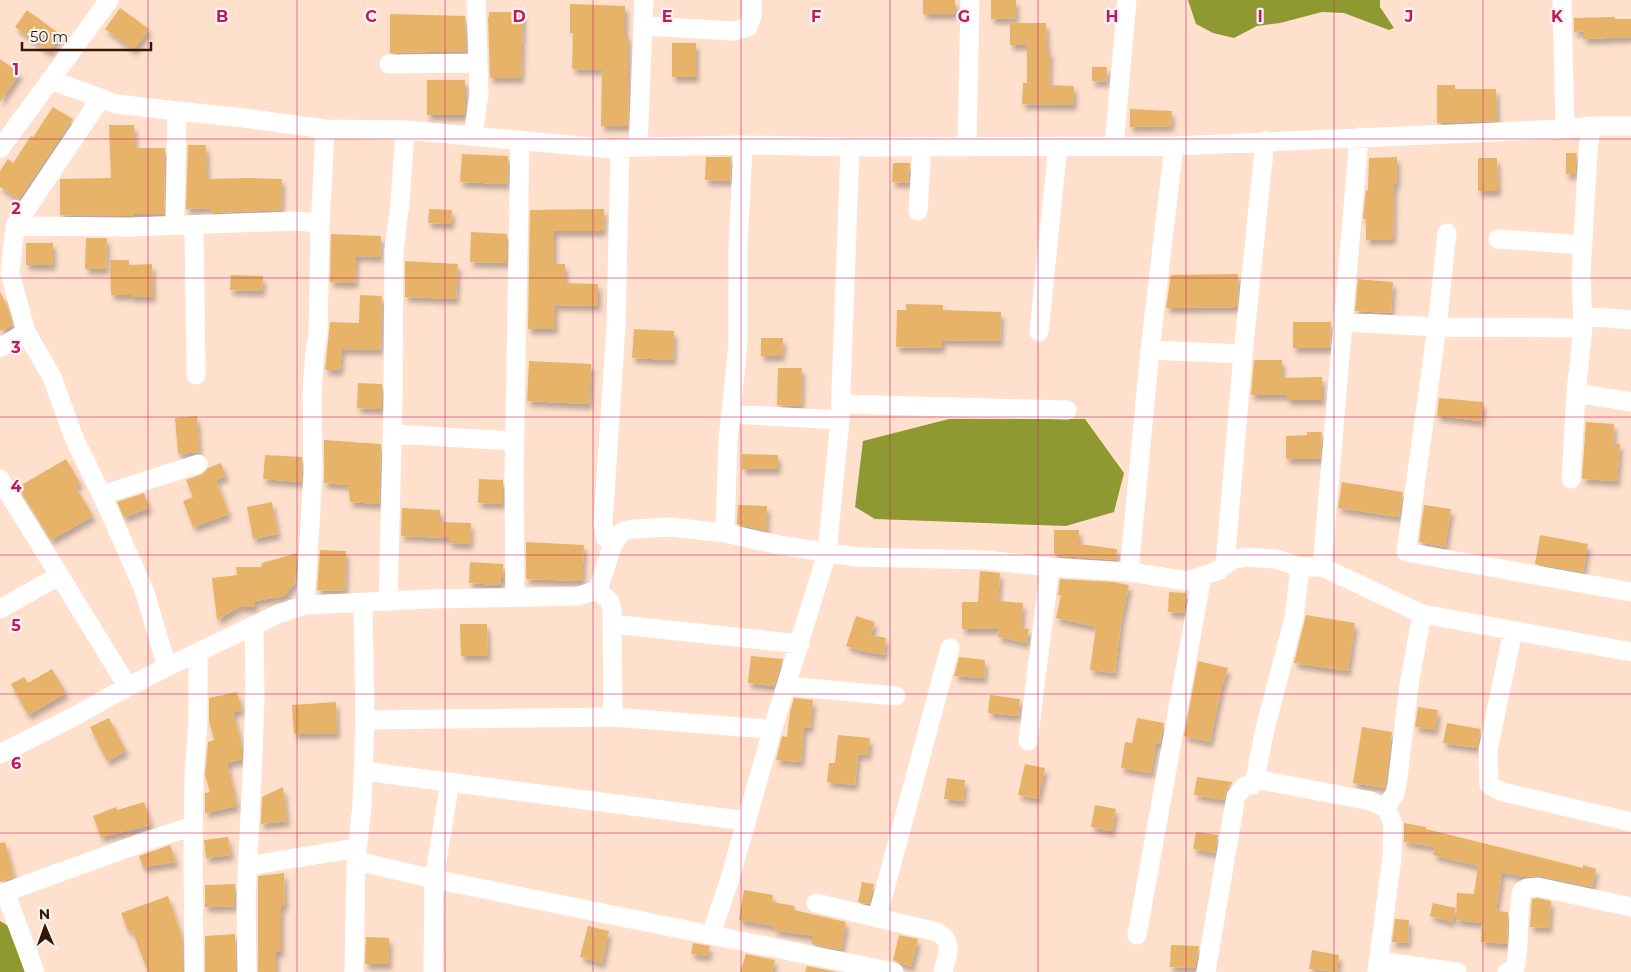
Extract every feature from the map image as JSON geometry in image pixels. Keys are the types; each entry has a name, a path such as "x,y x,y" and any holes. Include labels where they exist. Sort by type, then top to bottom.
{"street":[{"path":"0,149 109,0"},
{"path":"474,136 479,94 476,0"},
{"path":"613,544 606,538 603,524 629,148 643,26 644,0"},
{"path":"643,26 734,31 748,27 752,16 752,0"},
{"path":"967,146 970,0"},
{"path":"1114,146 1128,0"},
{"path":"1562,0 1565,129"},
{"path":"390,64 478,63"},
{"path":"51,80 116,104 177,112 244,118 324,129 405,130 629,148 743,146 1174,146 1565,129 1591,126 1631,126"},
{"path":"101,98 15,226 10,273 26,332 52,377 74,438 144,590 167,667"},
{"path":"175,214 177,112"},
{"path":"1571,480 1576,393 1583,322 1581,274 1591,126"},
{"path":"305,604 313,474 312,393 318,335 324,129"},
{"path":"388,602 393,434 394,250 400,203 405,130"},
{"path":"1322,567 1359,137"},
{"path":"515,597 515,441 520,140"},
{"path":"1225,565 1243,354 1265,141"},
{"path":"725,534 728,441 738,344 738,248 743,146"},
{"path":"918,211 922,146"},
{"path":"1039,332 1058,146"},
{"path":"1128,572 1150,350 1174,146"},
{"path":"710,934 729,882 772,731 827,553 840,412 850,147"},
{"path":"15,226 89,227 304,221 311,222 320,229"},
{"path":"194,225 196,376"},
{"path":"1446,233 1437,327 1406,552 1631,592"},
{"path":"1498,239 1583,245"},
{"path":"1343,322 1437,327 1631,320"},
{"path":"0,348 26,332"},
{"path":"1150,350 1243,354"},
{"path":"1576,393 1631,402"},
{"path":"731,414 1067,410"},
{"path":"393,434 515,441"},
{"path":"102,496 198,464"},
{"path":"0,479 128,687"},
{"path":"598,590 613,544 624,531 670,527 725,534 857,557 985,560 1050,567 1128,572 1188,581 1217,571 1232,560 1245,557 1276,560 1300,568 1322,567 1422,614 1631,652"},
{"path":"1028,741 1050,567"},
{"path":"1206,972 1236,796 1245,786 1252,785 1255,778 1265,729 1294,618 1300,568"},
{"path":"0,609 59,576"},
{"path":"1137,935 1202,576"},
{"path":"0,754 167,667 254,625 305,604 578,596 598,590"},
{"path":"598,590 610,602 612,610 613,717"},
{"path":"354,972 357,855 364,771 365,720 362,602"},
{"path":"1386,808 1396,793 1409,685 1422,614"},
{"path":"612,624 800,644"},
{"path":"247,972 246,900 255,699 254,625"},
{"path":"1513,631 1488,750 1489,786 1503,792 1631,822"},
{"path":"877,918 950,648"},
{"path":"194,972 193,826 198,719 198,652"},
{"path":"786,686 896,696"},
{"path":"365,720 613,717 772,731"},
{"path":"364,771 746,821"},
{"path":"1255,778 1371,801 1386,808 1393,824 1392,856 1377,967 1457,972"},
{"path":"432,972 434,879 450,782"},
{"path":"35,972 3,893 193,826"},
{"path":"247,866 357,855 434,879 894,972"},
{"path":"1507,972 1515,968 1519,952 1520,900 1522,891 1527,888 1538,887 1631,907"},
{"path":"816,904 937,932 946,937 949,945 943,972"}],"shaded area":[{"path":"1188,0 1380,0 1380,7 1394,28 1389,30 1344,13 1322,12 1280,23 1257,26 1234,38 1213,33 1196,24"},
{"path":"949,419 1085,419 1124,473 1114,512 1066,526 875,519 855,507 863,441"},
{"path":"0,921 10,927 25,972 0,972"}],"building":[{"path":"923,0 955,0 955,14 923,14"},
{"path":"991,0 1016,0 1016,18 991,19"},
{"path":"570,4 625,6 625,36 628,36 628,126 601,126 602,70 572,69 573,33 570,33"},
{"path":"120,8 149,29 134,50 105,29"},
{"path":"27,10 61,35 49,52 15,27"},
{"path":"489,12 523,12 521,78 490,78"},
{"path":"390,14 465,16 466,51 390,53"},
{"path":"1615,17 1615,19 1631,19 1631,37 1583,39 1583,31 1574,32 1574,18"},
{"path":"1010,23 1046,23 1047,51 1050,51 1049,85 1074,86 1074,105 1022,104 1023,83 1027,83 1027,45 1010,45"},
{"path":"672,43 696,43 696,77 672,77"},
{"path":"0,59 20,73 0,102"},
{"path":"1092,67 1107,67 1106,82 1092,81"},
{"path":"427,80 465,80 465,115 427,115"},
{"path":"1437,85 1455,85 1455,89 1496,89 1497,121 1437,123"},
{"path":"53,107 73,119 19,199 0,187 0,171 8,159 13,163"},
{"path":"1130,109 1172,111 1171,126 1130,127"},
{"path":"109,125 134,125 135,148 165,148 164,214 134,214 134,216 60,215 60,179 111,178"},
{"path":"188,145 206,145 207,179 282,179 281,210 210,213 210,208 186,209"},
{"path":"1566,153 1577,153 1575,174 1566,174"},
{"path":"462,154 508,156 507,184 460,182"},
{"path":"706,157 731,157 730,181 705,180"},
{"path":"1397,157 1397,184 1394,184 1393,239 1366,240 1366,219 1363,219 1366,190 1368,190 1369,158"},
{"path":"1478,158 1497,158 1498,191 1478,191"},
{"path":"893,163 910,163 908,183 892,182"},
{"path":"429,209 452,210 451,224 428,223"},
{"path":"604,209 603,231 554,231 554,264 565,264 565,283 598,284 598,306 555,305 555,329 528,329 530,210"},
{"path":"471,232 507,234 507,263 470,262"},
{"path":"331,234 381,236 380,257 356,256 355,283 330,282"},
{"path":"86,238 107,238 106,269 85,269"},
{"path":"26,243 53,243 53,265 26,265"},
{"path":"110,260 129,260 129,265 152,264 153,297 111,295"},
{"path":"405,261 458,264 456,299 405,297"},
{"path":"1238,274 1237,307 1166,308 1171,275"},
{"path":"231,275 263,276 262,291 230,290"},
{"path":"1358,279 1393,282 1391,313 1355,311"},
{"path":"0,291 13,325 0,331"},
{"path":"360,295 382,296 380,350 342,349 340,370 325,370 330,322 359,323"},
{"path":"906,304 943,305 943,310 1001,312 1000,341 942,340 942,348 896,347 897,310 906,310"},
{"path":"1293,322 1331,322 1330,348 1293,348"},
{"path":"634,329 674,331 673,360 632,358"},
{"path":"761,338 783,338 782,356 761,356"},
{"path":"1254,360 1282,360 1282,378 1322,377 1322,400 1287,400 1287,395 1251,395"},
{"path":"529,361 591,364 589,404 527,401"},
{"path":"778,368 802,368 801,406 777,405"},
{"path":"358,383 382,384 382,409 357,408"},
{"path":"1439,398 1483,402 1481,421 1437,416"},
{"path":"197,416 199,452 178,454 175,418"},
{"path":"1586,422 1614,424 1613,443 1620,444 1617,481 1582,479"},
{"path":"1307,432 1322,432 1320,459 1286,459 1286,436 1307,435"},
{"path":"324,440 381,444 379,504 350,502 348,485 324,483"},
{"path":"742,454 778,455 778,469 742,469"},
{"path":"265,455 302,457 301,482 263,479"},
{"path":"66,459 80,483 75,486 93,516 51,540 18,487"},
{"path":"221,463 226,476 216,480 229,514 193,527 183,501 193,497 186,480 202,474 208,468"},
{"path":"479,479 503,480 503,504 478,503"},
{"path":"1342,482 1403,492 1399,517 1338,508"},
{"path":"144,493 149,508 124,517 117,502"},
{"path":"272,502 278,534 253,539 247,507"},
{"path":"738,505 767,506 766,531 737,524"},
{"path":"1424,505 1451,509 1445,547 1419,542"},
{"path":"402,508 440,510 440,522 471,523 470,544 449,543 449,538 401,536"},
{"path":"1054,530 1079,530 1079,544 1117,549 1116,560 1054,554"},
{"path":"1540,535 1588,544 1583,572 1535,564"},
{"path":"526,542 584,545 582,581 526,579"},
{"path":"320,550 346,551 345,591 317,590"},
{"path":"297,553 295,583 284,596 255,601 255,607 239,607 217,620 212,578 237,575 236,567 261,567 262,563"},
{"path":"470,562 503,564 504,578 501,578 500,585 469,583"},
{"path":"980,571 1000,573 998,601 1023,603 1021,628 1029,629 1026,643 998,637 999,629 962,629 962,602 978,602"},
{"path":"1060,579 1113,582 1129,585 1121,623 1115,673 1090,670 1096,627 1056,618 1061,595 1058,595"},
{"path":"1169,592 1186,593 1184,613 1168,612"},
{"path":"1306,615 1355,623 1348,671 1294,663"},
{"path":"856,616 875,622 871,635 886,638 884,655 846,646"},
{"path":"460,624 487,624 488,656 461,656"},
{"path":"751,656 783,659 774,686 748,683"},
{"path":"959,657 985,660 984,678 954,676"},
{"path":"1198,661 1228,668 1221,690 1210,742 1184,736"},
{"path":"52,669 66,693 28,715 11,684 24,677 28,683"},
{"path":"237,692 242,710 233,712 242,747 242,759 227,763 237,806 205,813 205,793 210,792 205,775 208,742 214,740 209,721 209,698"},
{"path":"990,695 1020,699 1018,716 988,713"},
{"path":"794,698 813,700 810,728 804,727 801,762 776,760 782,736 787,737"},
{"path":"336,702 337,733 294,734 292,705"},
{"path":"1418,707 1438,710 1435,730 1415,727"},
{"path":"109,718 126,751 107,761 90,727"},
{"path":"1137,718 1164,723 1160,744 1156,743 1151,773 1121,768 1125,742 1132,743"},
{"path":"1447,723 1481,729 1477,748 1443,743"},
{"path":"1362,727 1392,732 1385,788 1353,783"},
{"path":"838,735 870,738 868,755 858,754 855,785 827,782 829,763 835,763"},
{"path":"1025,764 1045,768 1038,799 1018,795"},
{"path":"1197,777 1232,783 1227,789 1224,800 1194,795"},
{"path":"947,778 965,780 963,801 944,799"},
{"path":"283,787 287,821 261,824 262,797"},
{"path":"144,802 151,825 101,837 93,816 116,807 117,810"},
{"path":"1095,805 1116,809 1112,831 1091,827"},
{"path":"1404,823 1583,868 1583,865 1596,869 1592,887 1540,876 1524,877 1502,872 1496,911 1508,912 1507,944 1481,942 1482,923 1456,920 1457,893 1474,894 1478,866 1433,855 1435,847 1404,842"},
{"path":"1196,832 1218,835 1215,853 1193,849"},
{"path":"228,837 231,855 206,858 204,840"},
{"path":"5,842 14,877 0,882 0,843"},
{"path":"170,845 176,862 143,867 139,856"},
{"path":"284,873 285,906 281,906 281,952 276,952 276,972 258,972 258,876"},
{"path":"862,882 874,884 869,904 858,902"},
{"path":"235,884 235,906 205,907 205,885"},
{"path":"744,890 773,895 772,902 795,906 794,910 846,922 841,950 812,944 812,936 774,930 775,926 739,920"},
{"path":"168,896 182,938 183,972 148,972 132,930 128,931 121,913"},
{"path":"1537,898 1551,901 1549,928 1530,927 1532,899"},
{"path":"1433,903 1456,908 1452,922 1430,916"},
{"path":"1395,919 1409,920 1408,943 1392,942"},
{"path":"588,926 609,931 602,963 580,957"},
{"path":"235,934 236,972 205,972 205,936"},
{"path":"899,935 918,939 911,967 893,960"},
{"path":"366,937 389,938 389,964 365,964"},
{"path":"693,943 710,946 708,956 691,954"},
{"path":"1171,945 1199,946 1195,968 1170,967"},
{"path":"1312,950 1339,955 1337,972 1309,969"},
{"path":"746,954 775,960 772,972 740,972"},
{"path":"807,966 837,972 805,972"}]}
